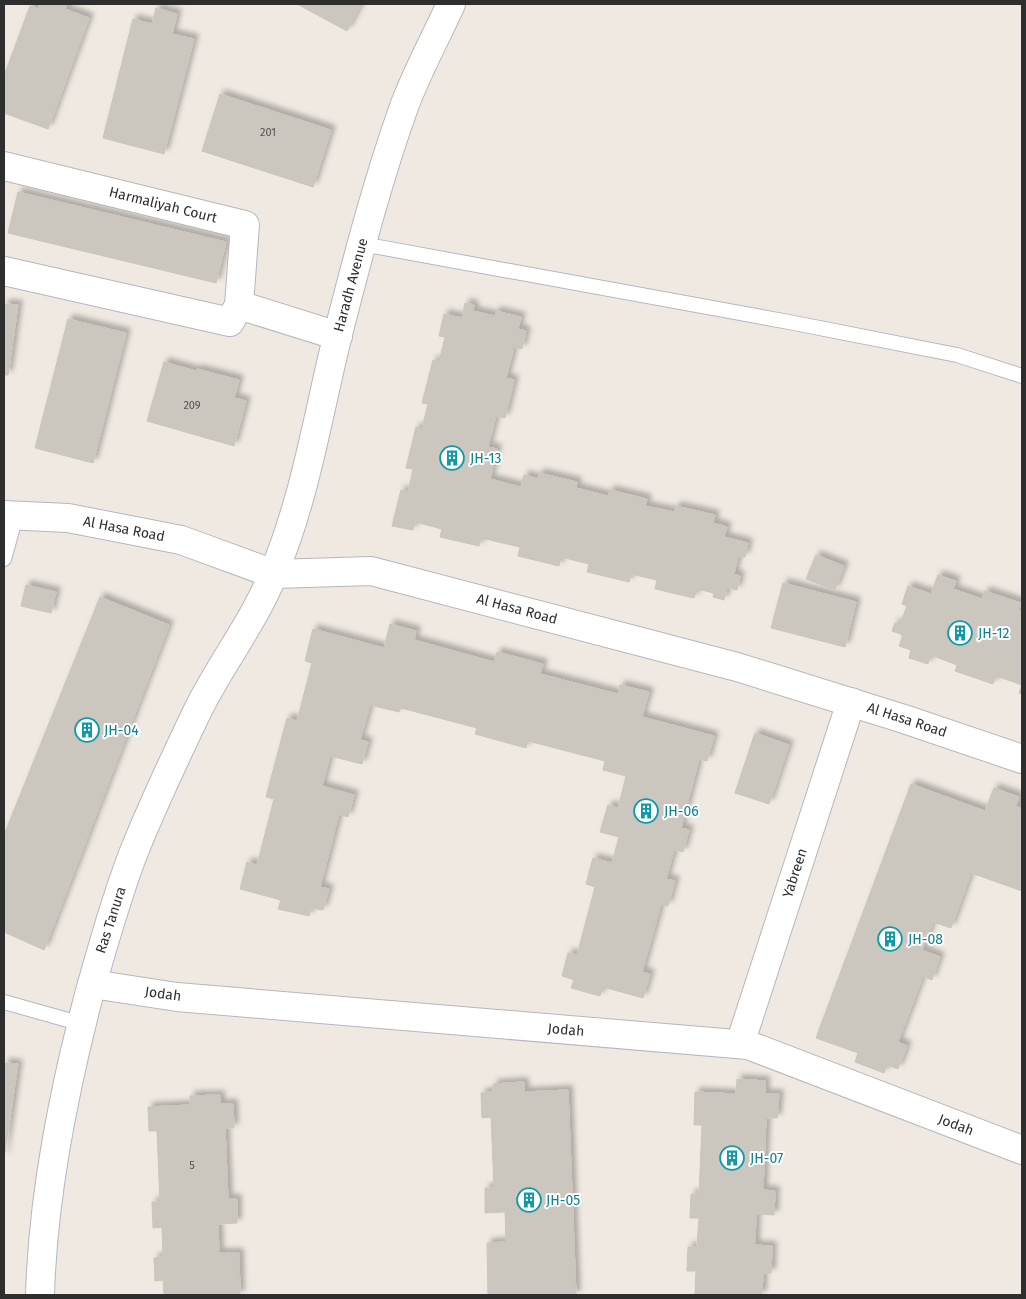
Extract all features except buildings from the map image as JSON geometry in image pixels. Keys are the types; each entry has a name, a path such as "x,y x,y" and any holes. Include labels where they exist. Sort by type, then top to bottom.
{"street":[{"name":"Haradh Avenue","path":"274,574 304,487 338,336 374,196 406,101 451,4"},
{"name":"Harmaliyah Court","path":"4,166 245,225 239,305"},
{"path":"4,271 230,322 239,305 338,336"},
{"name":"Al Hasa Road","path":"10,515 68,518 181,540 274,574 371,571 737,667 851,702 1022,759"},
{"name":"Ras Tanura","path":"40,1295 41,1254 53,1162 71,1065 102,946 132,857 163,785 201,703 242,636 274,574"},
{"name":"Yabreen","path":"740,1044 851,702"},
{"name":"Jodah","path":"92,984 177,997 748,1044 1022,1150"}],"lane":[{"path":"362,244 789,322 957,355 1022,376"},
{"path":"4,559 10,515"},
{"path":"4,1002 82,1024"}],"place":[{"name":"JH-13","path":"452,458"},
{"name":"JH-12","path":"960,633"},
{"name":"JH-04","path":"87,730"},
{"name":"JH-06","path":"646,811"},
{"name":"JH-08","path":"890,939"},
{"name":"JH-07","path":"732,1158"},
{"name":"JH-05","path":"529,1200"}]}
